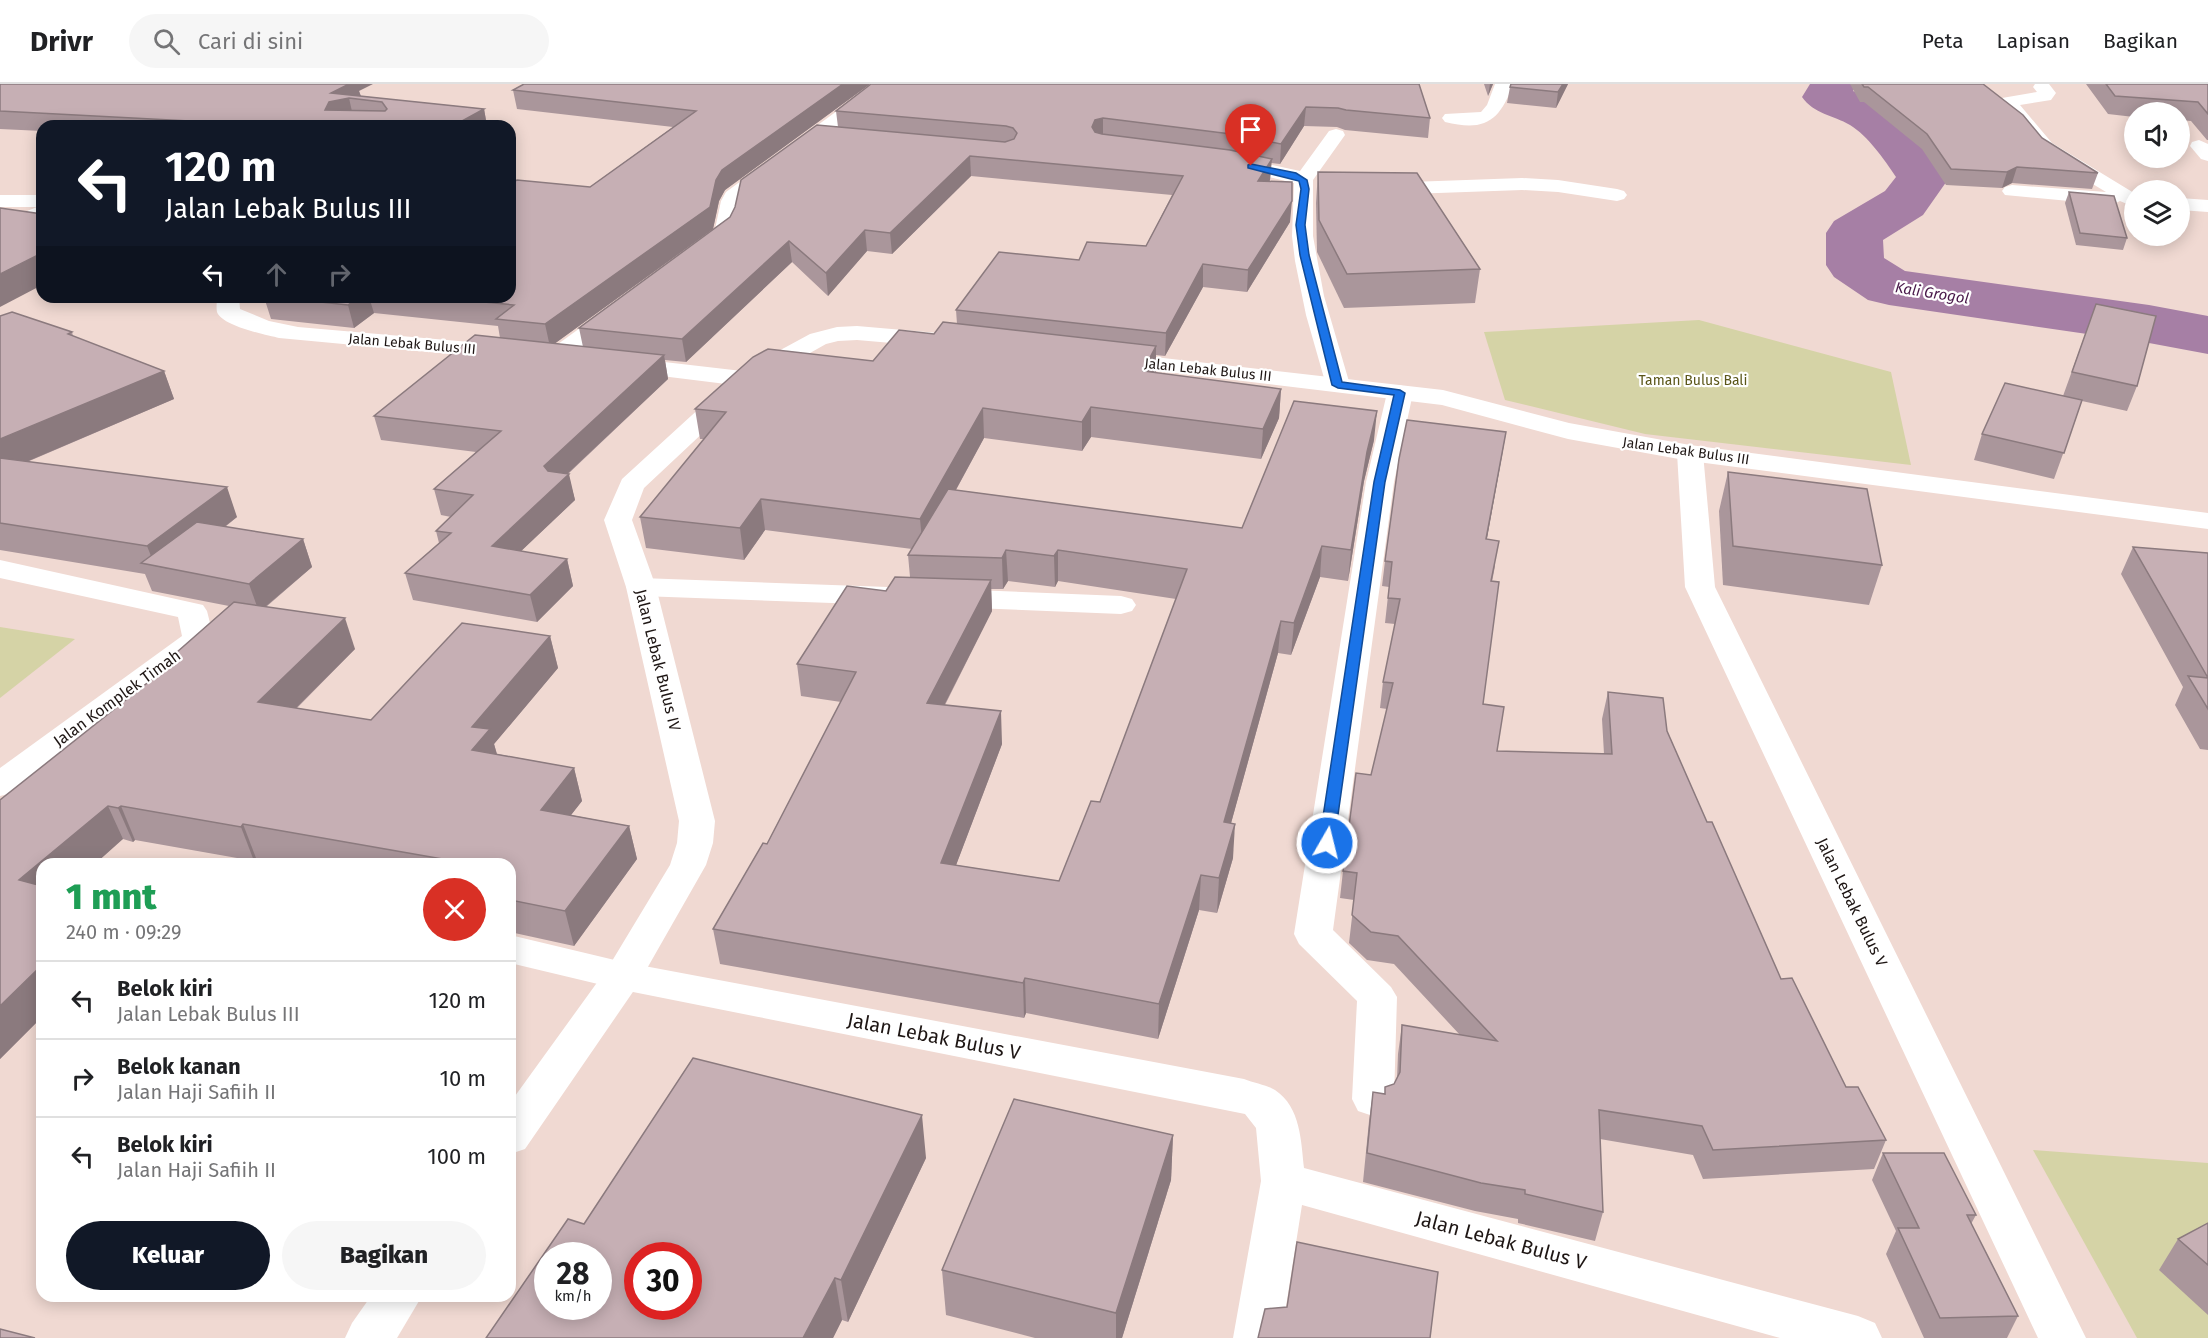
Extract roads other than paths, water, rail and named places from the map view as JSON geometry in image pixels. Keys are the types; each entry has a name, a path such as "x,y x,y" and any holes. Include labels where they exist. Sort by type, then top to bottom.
{"street":[{"path":"686,261 724,233 728,222 728,208 733,196 885,84"},
{"path":"1450,118 1477,119 1489,116 1495,111 1504,84"},
{"path":"2012,191 2134,201 2045,147 2008,102 2045,96 2047,93 2042,87"},
{"path":"1336,135 1311,186 1301,225 1304,255 1338,385"},
{"path":"814,136 836,139"},
{"path":"1210,159 1293,175 1311,186"},
{"path":"1360,189 1522,184 1558,186 1617,195"},
{"path":"0,201 36,201"},
{"path":"2190,205 2208,206"},
{"path":"0,230 36,214"},
{"path":"556,357 630,302"},
{"name":"Jalan Lebak Bulus III","path":"228,303 229,312 246,323 269,329 332,337 556,357 746,379"},
{"path":"746,379 818,339 837,334 876,333 965,343"},
{"name":"Jalan Lebak Bulus III","path":"1093,357 1443,398 1597,437 1690,453 2208,521"},
{"name":"Jalan Lebak Bulus IV","path":"516,1128 623,976 688,865 695,843 697,821 641,587 618,520 632,485 746,379"},
{"path":"1373,1099 1377,997 1313,934 1380,482 1400,393"},
{"name":"Jalan Lebak Bulus V","path":"1690,453 1700,587 2062,1338"},
{"name":"Jalan Komplek Timah","path":"0,570 192,610 198,639 0,784"},
{"path":"641,587 1121,605"},
{"path":"516,950 623,976"},
{"name":"Jalan Lebak Bulus V","path":"623,976 1244,1096 1260,1102 1272,1114 1278,1128 1283,1180 1858,1338"},
{"path":"1257,1338 1283,1180"},
{"path":"369,1338 394,1302"}],"waterway":[{"name":"Kali Grogol","path":"1833,84 1826,97 1868,115 1901,147 1923,178 1904,203 1854,233 1855,265 1889,287 2149,324 2208,335"}],"park label":[{"name":"Taman Bulus Bali","path":"1693,380"}]}
